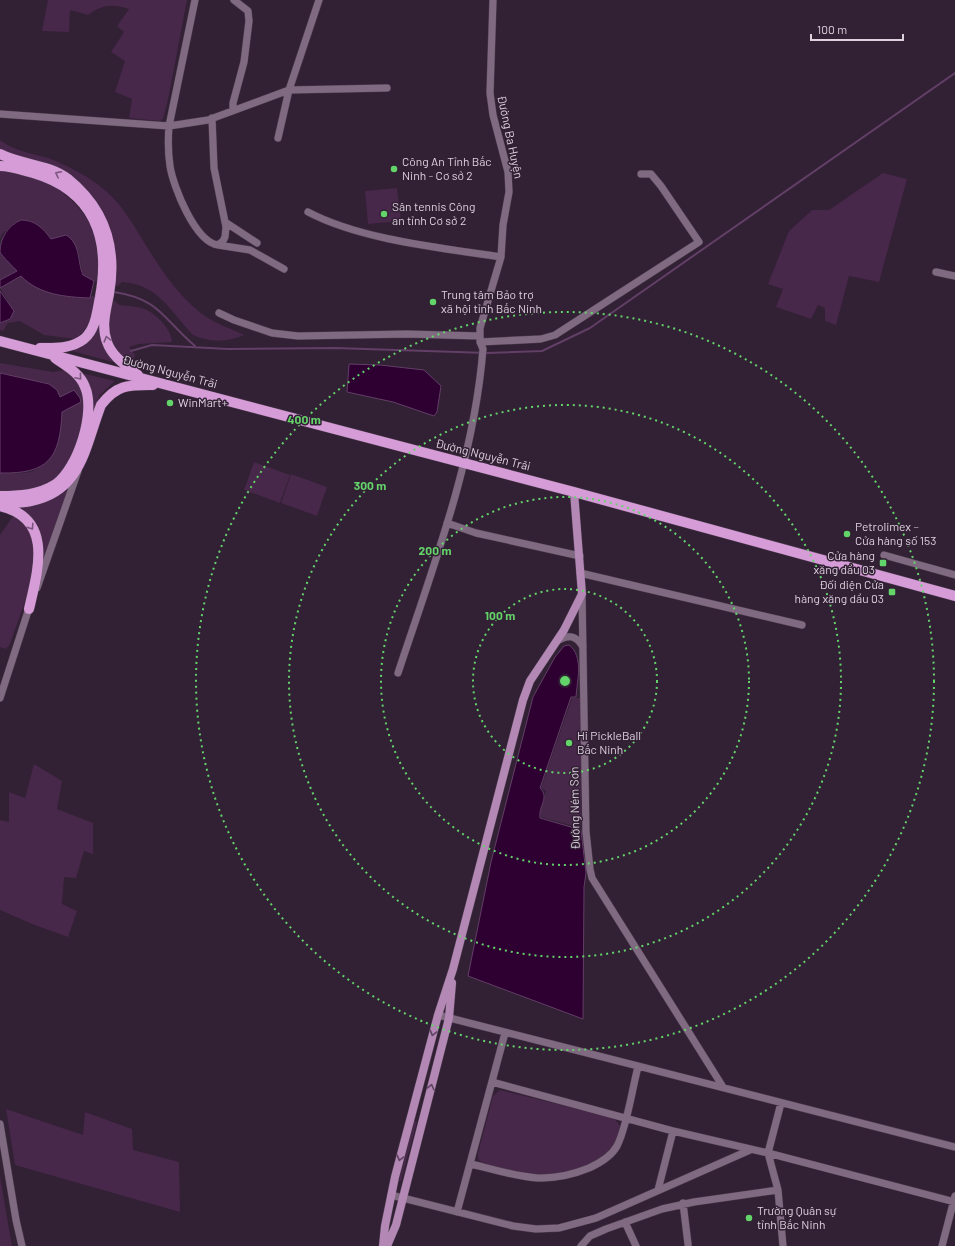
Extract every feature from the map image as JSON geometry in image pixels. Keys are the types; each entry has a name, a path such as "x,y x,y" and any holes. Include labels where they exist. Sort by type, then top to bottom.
{"highway":[{"path":"0,154 63,175 82,192 95,209 106,233 112,260 104,322 106,339 114,353 141,378"},
{"path":"0,166 16,168 45,176 72,193 92,217 100,233 103,248 104,276 96,317 90,332 86,337 73,345 29,348"},
{"name":"Đường Nguyễn Trãi","path":"2,341 463,464 574,492 955,595"},
{"path":"0,496 31,494 51,486 66,474 77,454 88,411 89,400 86,389 77,374 48,353"},
{"path":"0,505 32,501 52,494 64,487 79,468 101,405 115,390 126,386 164,385"},
{"path":"0,505 11,509 24,517 31,526 40,546 37,574 29,609"}],"main road":[{"name":"Đường Ném Sơn","path":"574,492 582,594"},
{"path":"383,1246 391,1195 414,1104 438,1015 453,969 527,689 535,673 571,619 582,594"},
{"path":"387,1246 396,1225 449,1018 453,969"},
{"path":"414,1104 426,1107"}],"street":[{"path":"195,0 169,126 170,167 181,201 202,234 212,244 250,250 284,269"},
{"path":"233,110 233,103 244,62 249,21 248,11 234,0"},
{"path":"278,138 289,90 319,0"},
{"name":"Đường Ba Huyện","path":"398,673 447,524 473,424 481,363 480,328 501,257 503,225 508,202 509,180 493,115 490,93 493,0"},
{"path":"0,114 169,126 212,118 289,90 387,88"},
{"path":"212,118 214,168 225,222 225,237 218,245"},
{"path":"219,313 234,320 272,333 298,336 407,334 481,341 541,339 555,335 699,242 661,186 651,174 641,174"},
{"path":"308,212 325,221 357,231 501,257"},
{"path":"225,222 257,243"},
{"path":"936,272 955,276"},
{"path":"0,698 29,609 79,468"},
{"path":"447,524 476,533 580,556"},
{"path":"884,555 955,575"},
{"path":"580,573 802,624"},
{"name":"Đường Ném Sơn","path":"582,594 586,832 592,878 723,1087"},
{"path":"557,641 565,636 570,636 578,640 583,647"},
{"path":"438,1015 955,1147"},
{"path":"458,1212 505,1033"},
{"path":"471,1164 534,1179 556,1178 571,1175 602,1161 611,1154 620,1140 638,1067"},
{"path":"492,1082 625,1119 955,1200 942,1246"},
{"path":"781,1103 768,1153 778,1190 783,1246"},
{"path":"0,1124 16,1220 22,1246"},
{"path":"658,1190 673,1131"},
{"path":"391,1195 513,1226 550,1229 596,1218 750,1150"},
{"path":"581,1246 590,1236 606,1228 662,1210 694,1202 778,1190"},
{"path":"683,1204 688,1244"},
{"path":"625,1222 636,1246"}],"shaded area":[{"path":"48,0 187,0 163,119 160,121 129,118 132,99 115,92 125,61 111,52 124,32 117,26 129,9 117,6 107,6 88,15 70,10 69,32 42,31"},
{"path":"0,140 17,149 48,158 71,168 106,191 120,205 163,272 184,297 208,318 244,335 218,341 199,338 193,335 163,301 145,288 122,282 118,286 113,285 104,215 95,201 0,151"},
{"path":"0,170 17,172 34,177 49,184 77,205 95,234 100,251 101,262 98,282 83,275 78,250 51,239 45,231 29,220 21,220 14,223 2,234 0,239"},
{"path":"883,173 907,179 879,282 849,276 836,325 825,321 825,308 818,305 811,319 776,307 783,289 768,284 789,231 812,210 829,210"},
{"path":"397,188 401,221 368,224 365,191"},
{"path":"21,220 35,223 45,231 51,239 66,235 71,239 78,253 83,275 94,281 90,298 53,294 36,287 21,276 0,288 0,280 17,271 0,252 3,237 9,228"},
{"path":"0,250 18,271 0,280"},
{"path":"21,276 25,280 68,297 96,296 90,320 85,330 76,339 44,335 20,321 8,323 3,331 0,330 0,323 10,319 14,311 0,288"},
{"path":"0,291 14,311 10,319 0,323"},
{"path":"110,299 114,300 119,305 133,306 151,312 167,328 172,342 139,344 129,347 135,355 132,364 130,363 116,349 110,335"},
{"path":"99,318 120,364 72,351 80,346"},
{"path":"0,363 53,372 67,370 82,388 85,408 74,454 61,475 39,490 0,494 0,473 34,471 40,467 50,455 55,445 62,421 62,412 80,402 60,398 49,384 0,373"},
{"path":"349,364 380,365 424,370 441,386 437,412 434,416 393,402 347,392"},
{"path":"0,373 49,384 57,390 60,397 74,390 80,398 81,402 62,412 61,428 54,452 40,467 16,473 0,473"},
{"path":"81,373 115,381 100,395 92,415"},
{"path":"254,462 290,475 280,503 244,490"},
{"path":"291,474 327,487 317,516 281,503"},
{"path":"66,491 67,492 44,560 42,543 16,508 52,499"},
{"path":"13,516 25,525 31,535 37,554 30,587 10,644 6,649 0,647 0,535"},
{"path":"569,645 574,650 578,662 576,697 571,697 540,788 543,792 544,799 540,818 581,830 586,873 584,887 583,1019 468,976 491,862 533,697 555,657 564,646"},
{"name":"Hi PickleBall Bắc Ninh","path":"572,698 581,698 581,828 541,817 540,813 546,791 541,788"},
{"path":"34,764 62,781 57,809 93,823 93,854 84,851 76,878 64,877 62,904 77,911 68,937 32,924 0,910 0,820 9,822 9,792 25,798"},
{"path":"500,1090 614,1118 620,1126 614,1145 610,1151 591,1164 551,1176 527,1174 486,1165 478,1159 478,1153 493,1096"},
{"path":"6,1109 83,1135 85,1112 132,1129 133,1150 179,1162 180,1212 15,1165"},
{"path":"414,1121 417,1122 401,1181 399,1181"},
{"path":"0,1177 12,1246 0,1246"}],"waterway":[{"path":"131,351 152,345 228,349 335,348 487,353 542,351 590,328 955,73"},
{"path":"114,292 129,295 151,305 195,346"}],"place":[{"name":"Công An Tỉnh Bắc Ninh - Cơ sở 2","path":"394,169"},
{"name":"Sân tennis Công an tỉnh Cơ sở 2","path":"384,214"},
{"name":"Trung tâm Bảo trợ xã hội tỉnh Bắc Ninh","path":"433,302"},
{"name":"WinMart+","path":"170,403"},
{"name":"Petrolimex – Cửa hàng số 153","path":"847,534"},
{"name":"Cửa hàng xăng dầu 03","path":"883,563"},
{"name":"Đối diện Cửa hàng xăng dầu 03","path":"892,592"},
{"name":"Hi PickleBall Bắc Ninh","path":"569,743"},
{"name":"Trường Quân sự tỉnh Bắc Ninh","path":"749,1218"}]}
